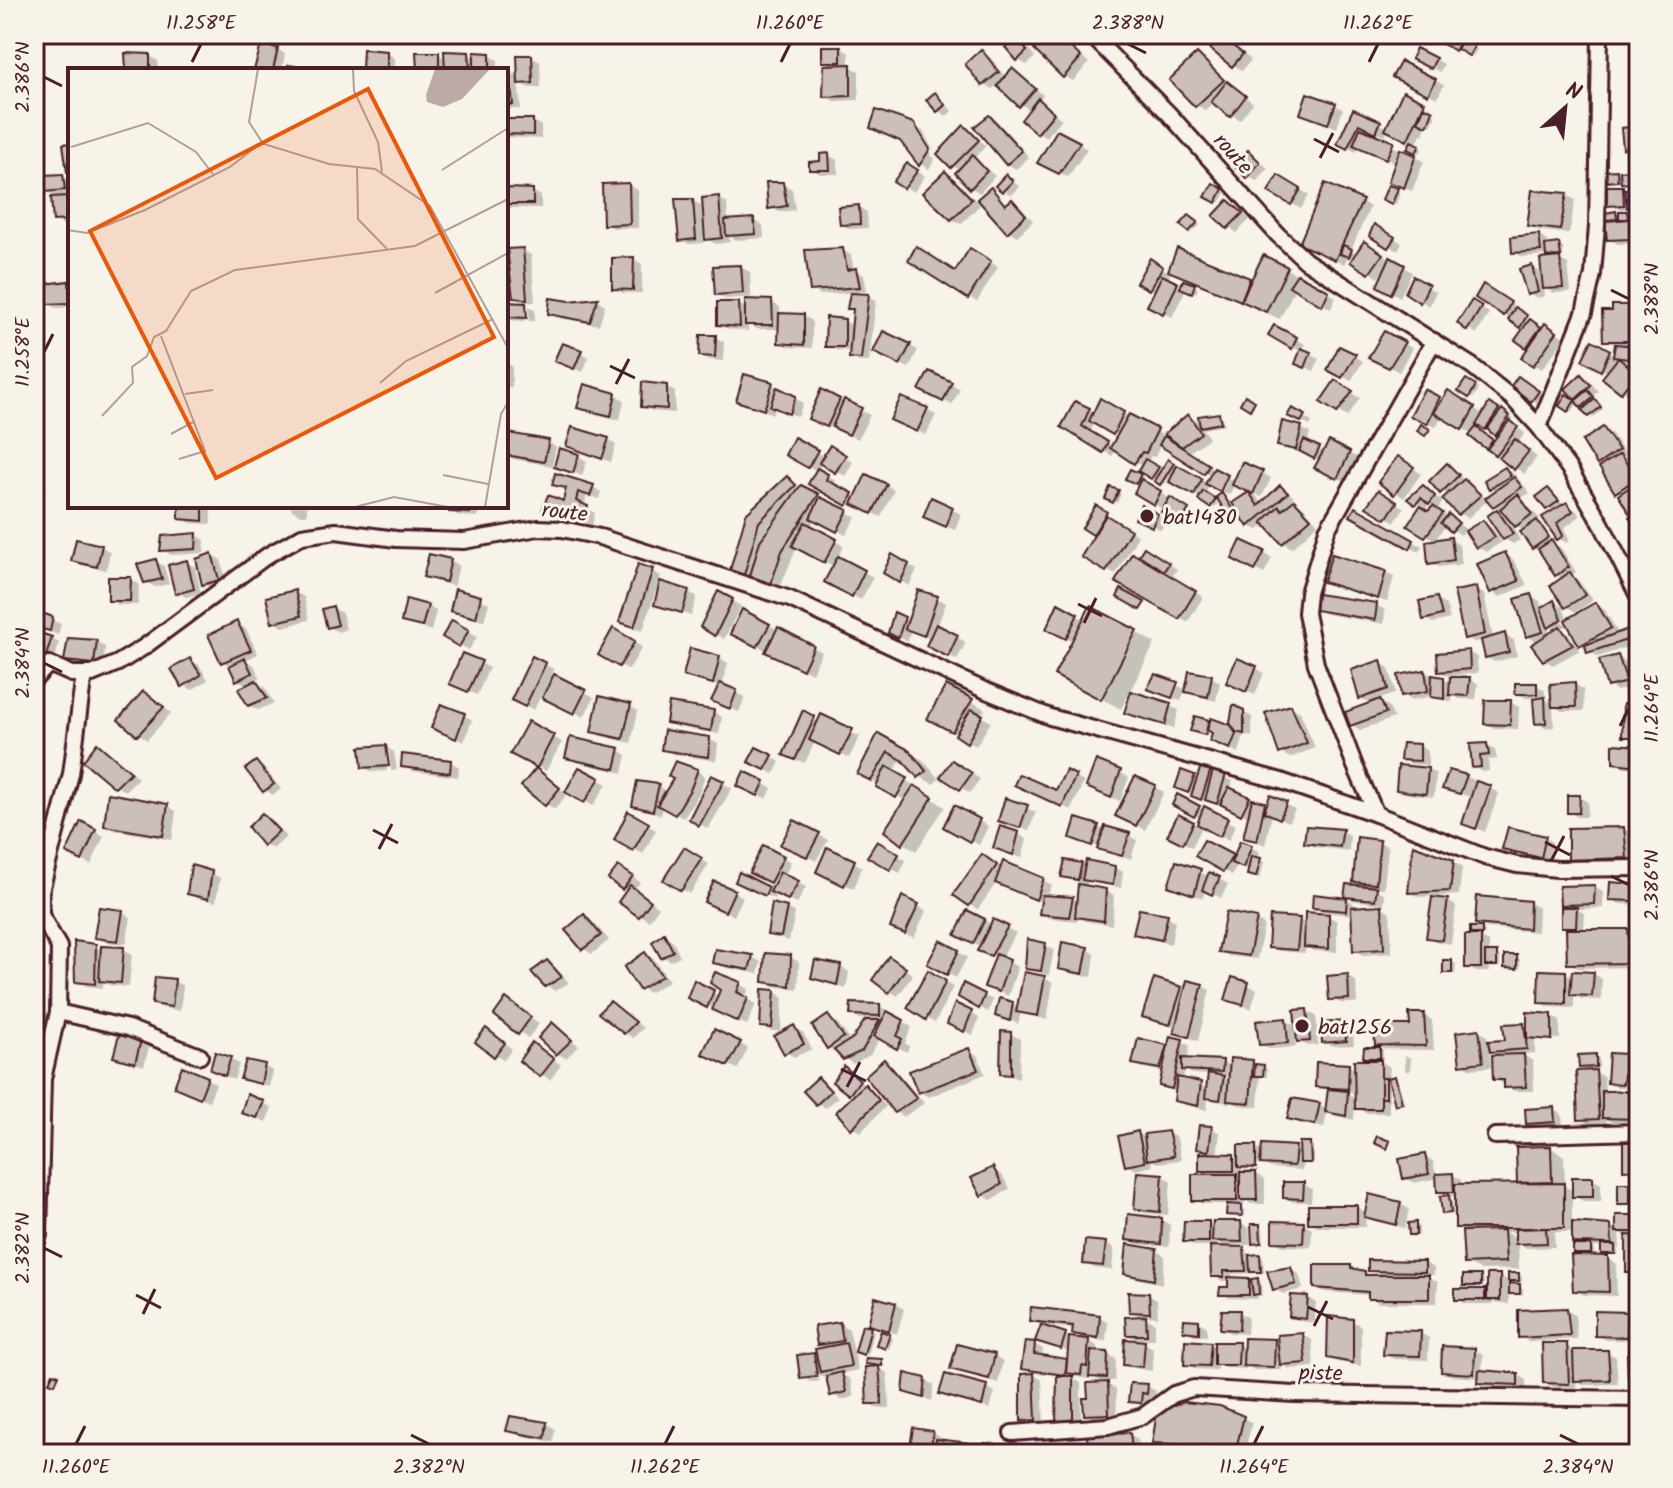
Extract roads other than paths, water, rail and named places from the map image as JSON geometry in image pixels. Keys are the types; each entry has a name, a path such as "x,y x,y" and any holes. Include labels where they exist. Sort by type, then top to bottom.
{"street":[{"name":"route","path":"1090,34 1306,261 1434,341 1492,382 1539,427 1578,483 1639,598"},
{"path":"1539,427 1584,313 1593,274 1597,226 1600,34"},
{"path":"1376,814 1316,664 1306,613 1308,593 1327,530 1434,341"},
{"name":"route","path":"84,674 92,674 118,663 144,647 268,555 302,536 336,531 396,539 464,541 538,528 562,529 600,537 776,594 1050,717 1281,781 1485,857 1517,865 1557,869 1639,868"},
{"path":"34,680 49,664 60,671 84,674 71,774 41,891 41,915 59,947 58,1012 43,1079 38,1164 39,1235 34,1252"},
{"path":"58,1012 128,1028 200,1056"},
{"path":"1495,1136 1639,1132"},
{"name":"piste","path":"1012,1433 1108,1426 1143,1416 1174,1394 1194,1388 1294,1394 1639,1399"}],"place":[{"name":"bat1480","path":"1147,516"},
{"name":"bat1256","path":"1302,1026"}]}
